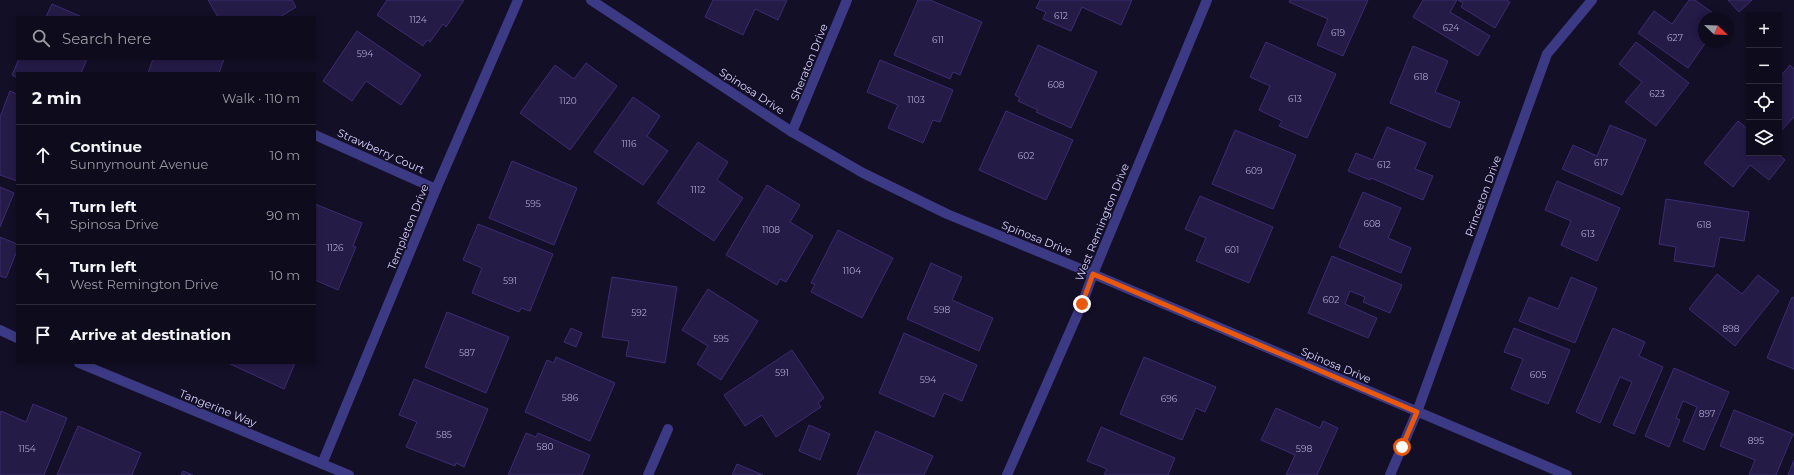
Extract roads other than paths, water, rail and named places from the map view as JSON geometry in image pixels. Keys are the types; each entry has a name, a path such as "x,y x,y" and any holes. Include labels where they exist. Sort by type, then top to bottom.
{"street":[{"name":"Templeton Drive","path":"322,464 436,189 518,0"},
{"name":"Spinosa Drive","path":"592,0 792,132 863,173 947,214 1093,274 1567,475"},
{"name":"Sheraton Drive","path":"792,132 847,0"},
{"name":"West Remington Drive","path":"1007,475 1082,304 1093,274 1207,0"},
{"name":"Princeton Drive","path":"1390,475 1417,412 1547,54 1592,0"},
{"name":"Strawberry Court","path":"316,135 436,189"},
{"path":"0,330 16,338"},
{"name":"Tangerine Way","path":"81,364 349,475"},
{"path":"648,475 668,429"}]}
